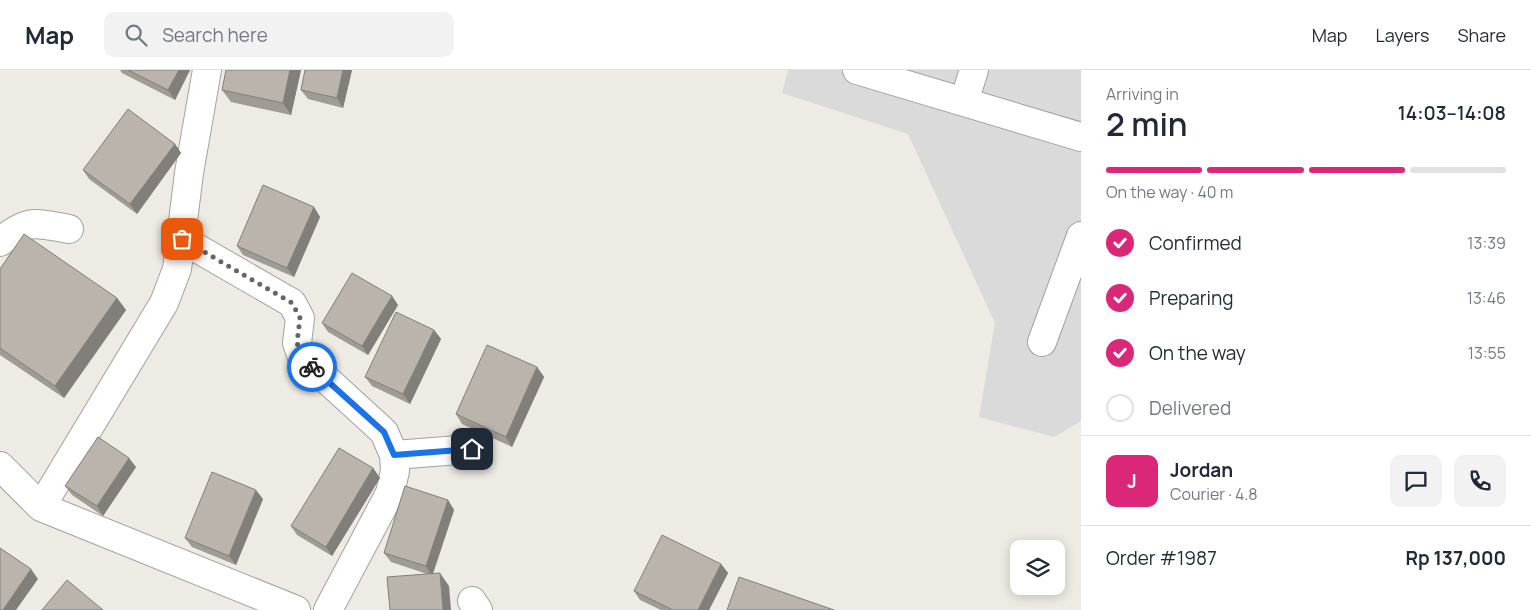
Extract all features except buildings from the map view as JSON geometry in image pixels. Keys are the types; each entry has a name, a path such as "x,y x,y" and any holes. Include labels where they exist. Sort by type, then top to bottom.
{"street":[{"path":"41,507 164,303 177,269 189,173 207,70"},
{"path":"857,70 1081,137"},
{"path":"964,102 974,70"},
{"path":"0,242 16,229 34,223 69,229"},
{"path":"1042,342 1081,236"},
{"path":"182,239 292,303 300,318 297,343 302,357 384,432 394,455 395,471 390,493 328,610"},
{"path":"394,455 472,449"},
{"path":"0,466 41,507 296,610"}],"shaded area":[{"path":"788,70 1081,70 1081,421 1054,437 979,417 995,323 908,134 782,93"}],"way so far":[{"path":"182,239 292,303 300,318 297,343 302,357 312,367"}],"route":[{"path":"312,367 384,432 394,455 472,449"}]}
